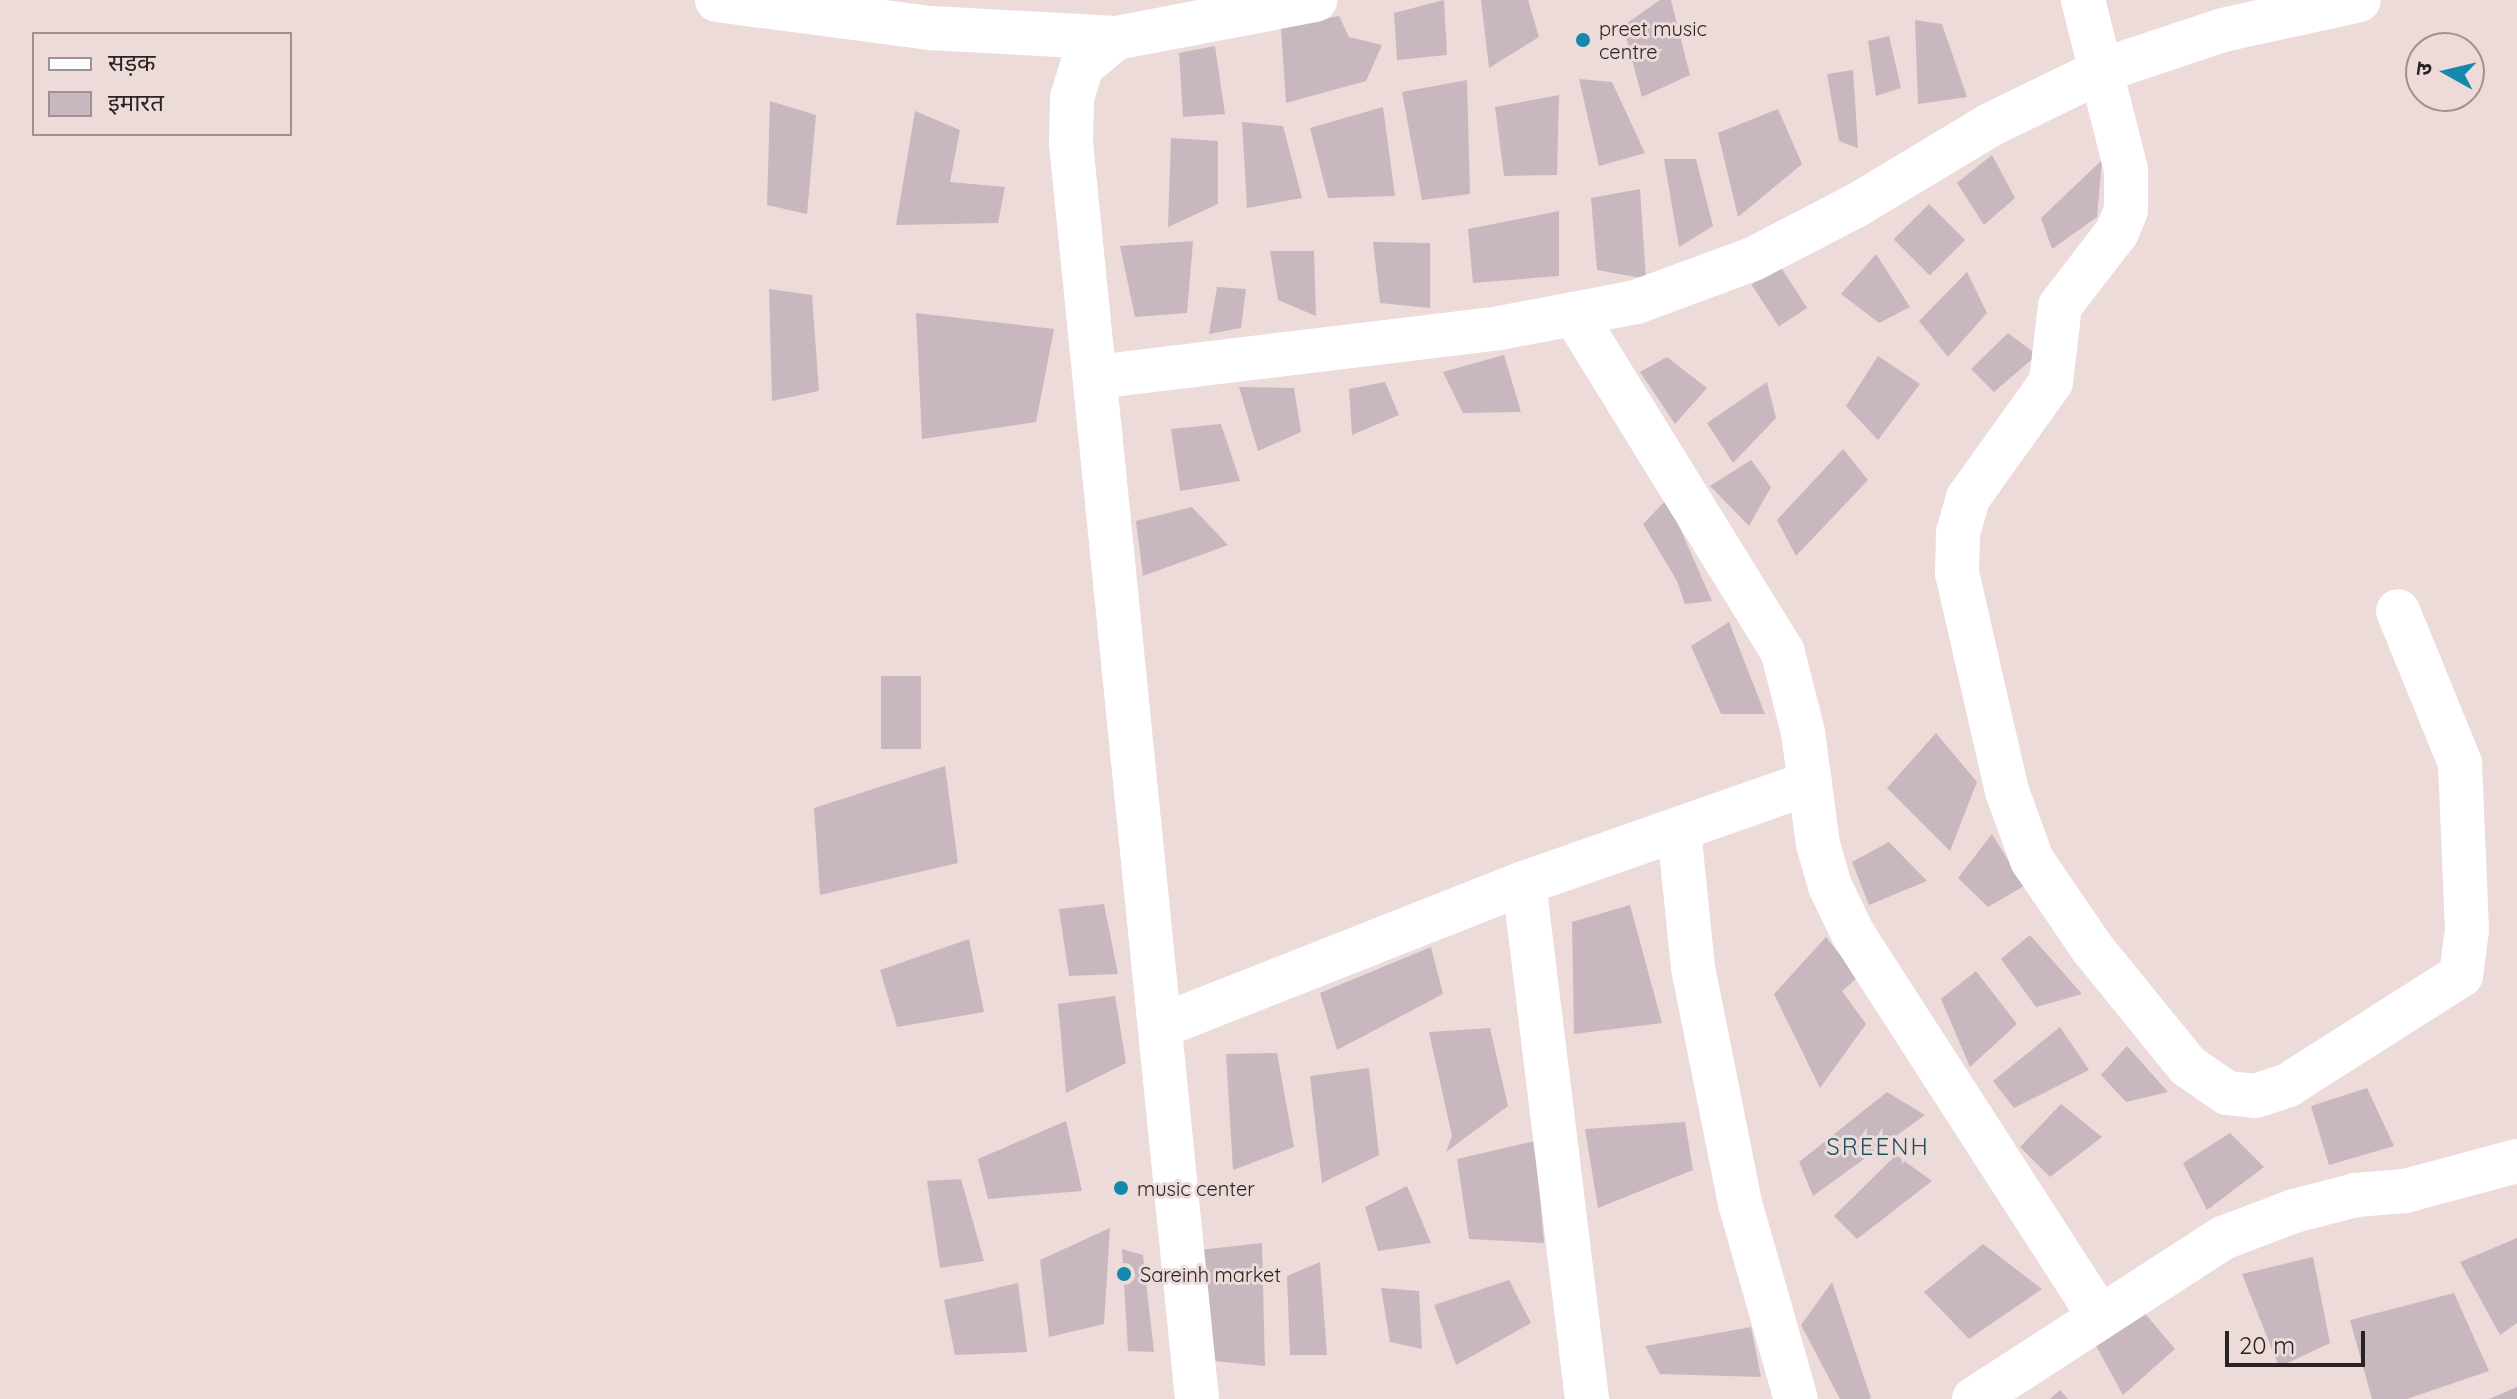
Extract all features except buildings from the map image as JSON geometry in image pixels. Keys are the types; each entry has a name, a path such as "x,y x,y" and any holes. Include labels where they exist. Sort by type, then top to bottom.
{"street":[{"path":"717,0 789,6 931,28 1116,38 1315,0"},
{"path":"2083,0 2126,170 2126,210 2117,232 2060,306 2051,382 1968,498 1958,533 1957,573 2007,791 2032,860 2092,948 2188,1066 2227,1093 2255,1096 2288,1085 2461,975 2467,930 2460,763 2398,611"},
{"path":"1096,377 1574,314 1680,289 1753,259 1857,205 1990,125 2103,70 2223,30 2359,0"},
{"path":"1116,38 1082,66 1072,98 1071,143 1197,1399"},
{"path":"1574,314 1767,621 1795,691 1822,858 1853,934 2099,1316"},
{"path":"1161,1026 1524,883 1810,783"},
{"path":"1679,830 1693,968 1740,1203 1796,1399"},
{"path":"1524,883 1587,1399"},
{"path":"1974,1399 2223,1238 2294,1211 2356,1195 2405,1191 2517,1161"}],"place":[{"name":"preet music centre","path":"1583,40"},
{"name":"music center","path":"1121,1188"},
{"name":"Sareinh market","path":"1124,1274"}],"district":[{"name":"SREENH","path":"1878,1147"}]}
